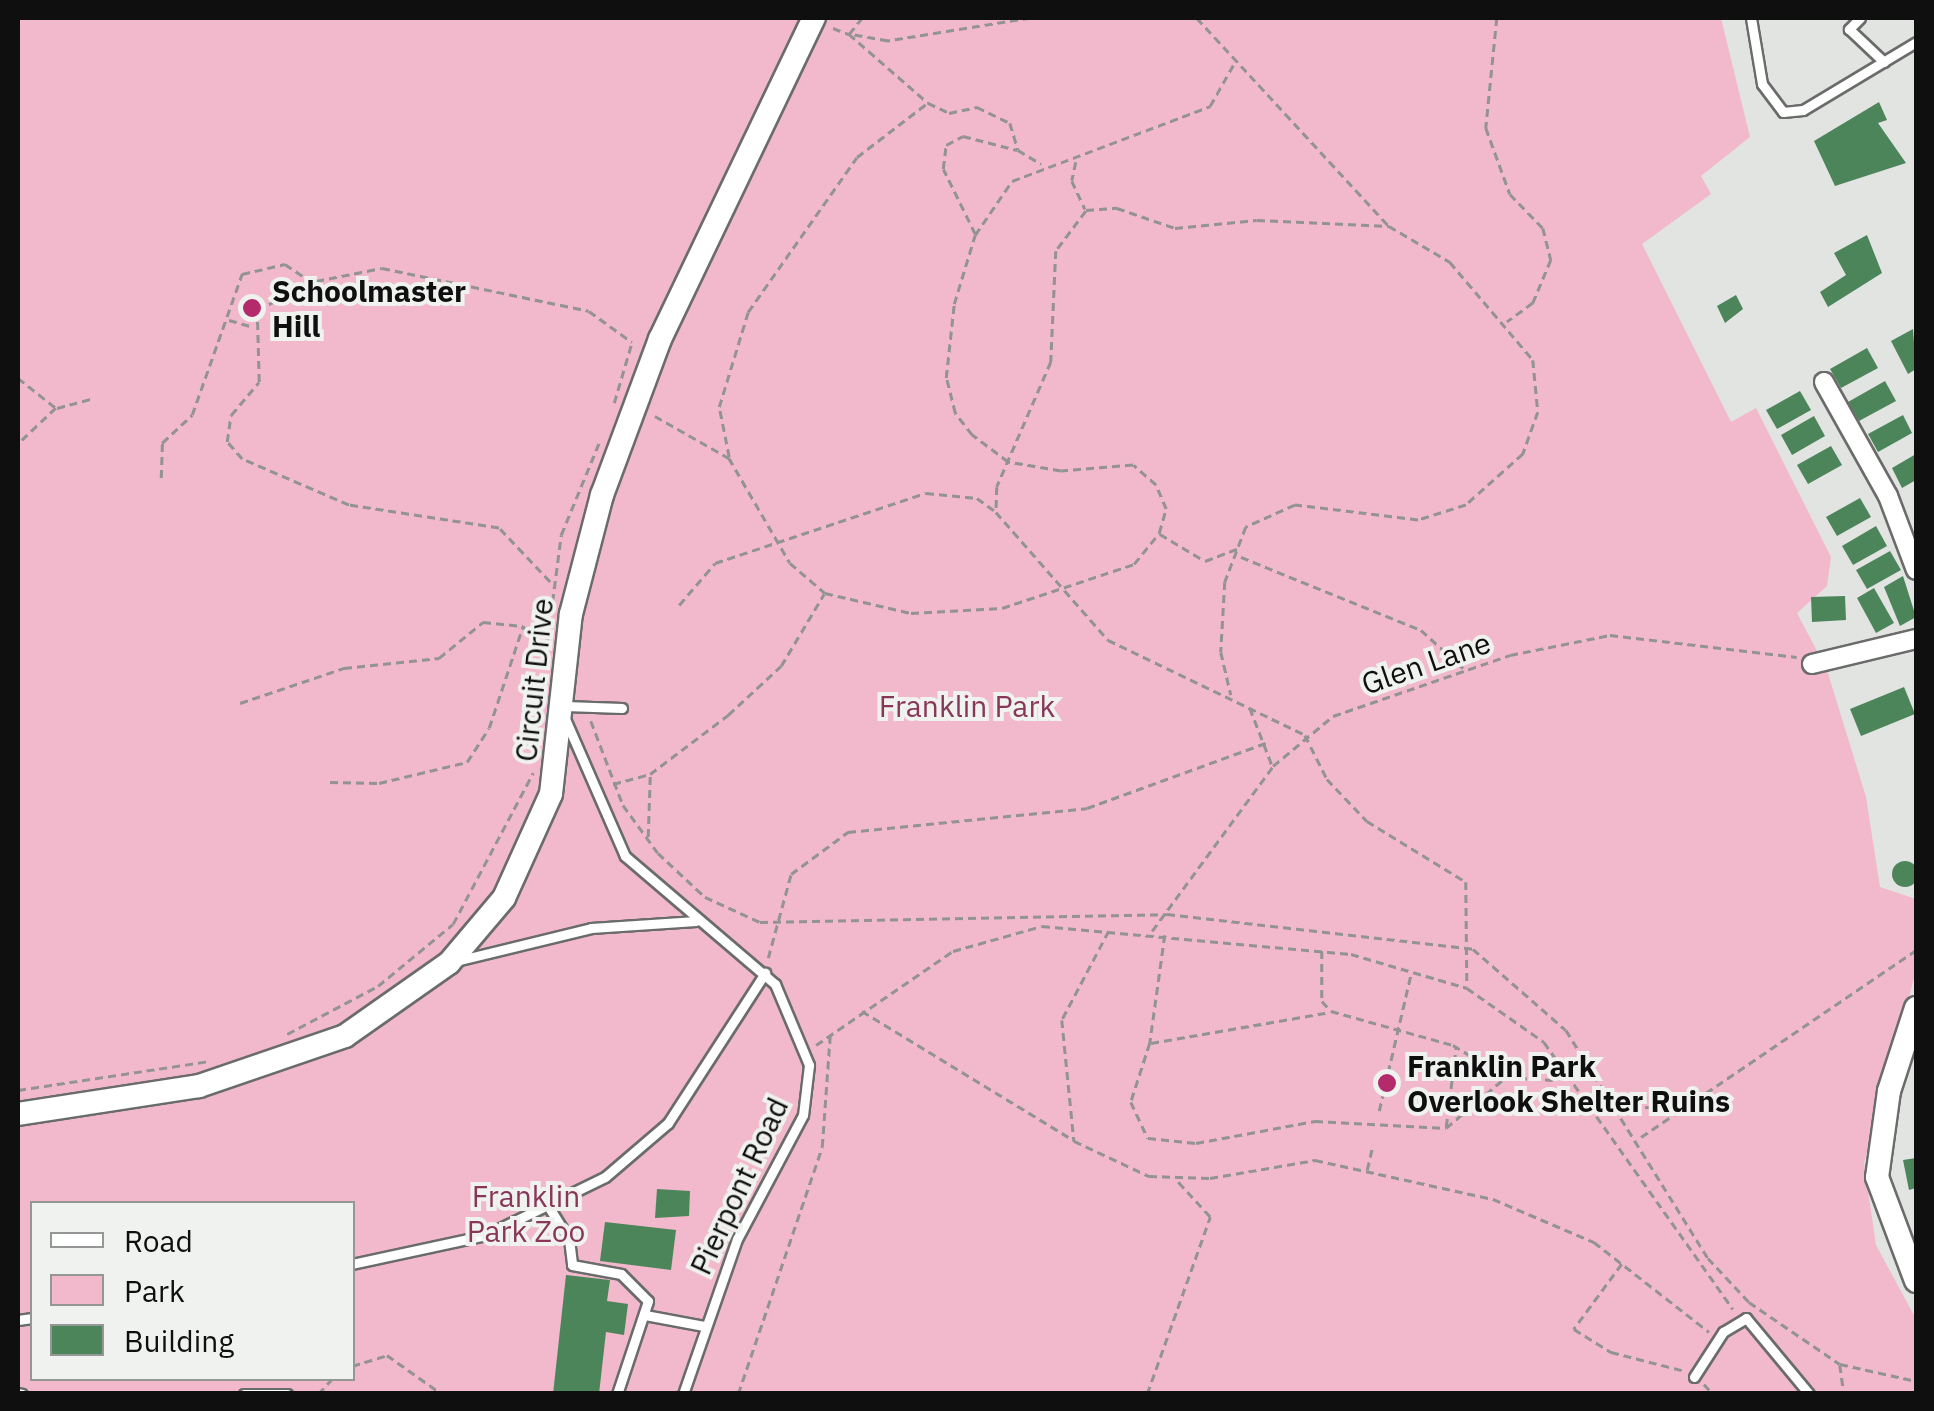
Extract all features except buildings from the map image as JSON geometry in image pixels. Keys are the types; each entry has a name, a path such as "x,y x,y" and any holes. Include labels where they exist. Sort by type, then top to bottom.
{"main road":[{"name":"Circuit Drive","path":"18,1114 269,1067 345,1036 449,964 538,839 573,715 578,571 635,408 821,22"},
{"path":"1916,1010 1889,1091 1877,1177 1916,1281"}],"street":[{"path":"1824,382 1888,496 1916,570"},
{"path":"1812,664 1916,638"}],"lane":[{"path":"1751,18 1762,84 1783,112 1803,110 1916,42"},
{"path":"1860,18 1849,29 1884,62"},
{"path":"573,715 622,708"},
{"name":"Pierpont Road","path":"573,715 626,856 697,922 764,972 806,1049 807,1103 704,1326 683,1394"},
{"path":"449,964 591,928 697,922"},
{"path":"355,1263 486,1236 550,1209 668,1123 764,972"},
{"path":"550,1209 570,1239 572,1265 621,1274 644,1292 645,1315 617,1394"},
{"path":"645,1315 704,1326"},
{"path":"1694,1376 1718,1339 1740,1318 1756,1323 1810,1394"},
{"path":"244,1394 286,1394"}],"path":[{"path":"850,34 862,18"},
{"path":"821,22 850,34 888,41 1031,18"},
{"path":"1197,18 1390,226"},
{"path":"1497,18 1486,128 1510,194 1544,228 1551,260 1533,303 1506,323"},
{"path":"850,34 928,103 949,112 977,107 1010,123 1018,150"},
{"path":"928,103 858,156 748,312 718,407 729,458 779,546 825,593 912,613 1063,594 1134,564 1159,533 1166,509 1133,465 1062,471 1008,462 955,413 946,378 954,304 976,235 1012,182 1044,166 1076,161 1210,106 1236,60"},
{"path":"976,235 957,210 946,146 963,136 1018,150 1044,166"},
{"path":"1076,161 1072,181 1086,210"},
{"path":"996,512 1008,462 1051,362 1056,250 1086,210 1117,208 1175,228 1258,220 1390,226 1426,242 1506,323 1532,360 1538,412 1523,454 1487,491 1418,520 1294,506 1246,527 1238,549 1240,556 1225,582 1222,635 1232,696"},
{"path":"161,478 162,443 192,415 237,282 259,266 290,265 313,282"},
{"path":"551,583 499,528 348,505 242,459 228,442 231,415 259,382 251,327 257,310 313,282 382,268 589,311 632,342 610,415"},
{"path":"227,319 251,327"},
{"path":"18,378 56,408"},
{"path":"18,444 56,408 94,398"},
{"path":"635,408 729,458"},
{"path":"544,675 551,583 570,501 604,433"},
{"path":"679,604 715,563 779,546 926,494 976,498 996,512 1063,594 1108,640 1232,696 1305,735 1328,779 1367,821 1466,882 1473,949 1466,988"},
{"path":"1159,533 1205,561 1238,549"},
{"path":"1240,556 1421,630 1465,670"},
{"path":"613,784 650,774 780,666 825,593"},
{"path":"240,702 344,668 439,658 483,622 523,626"},
{"path":"523,626 544,658"},
{"path":"330,782 379,783 467,762 489,728 523,626"},
{"name":"Glen Lane","path":"1152,932 1272,766 1305,735 1333,716 1465,670 1610,634 1788,652 1812,664"},
{"path":"1250,708 1268,742 1272,766"},
{"path":"573,715 650,842 705,896 777,926 1167,914 1380,931 1473,949 1566,1030 1639,1139 1708,1258 1793,1339 1840,1364 1916,1381"},
{"path":"764,972 791,874 848,832 1087,808 1268,742"},
{"path":"270,1040 378,986 453,924 535,768"},
{"path":"650,774 650,842"},
{"path":"806,1049 830,1036 860,1010 979,941 1042,926 1152,932 1322,950 1412,972 1466,988 1544,1042 1740,1318"},
{"path":"1074,1141 1062,1020 1110,930"},
{"path":"1165,934 1150,1043 1136,1078 1134,1124 1170,1146 1315,1121 1446,1128 1506,1077"},
{"path":"1322,950 1322,1000 1332,1012"},
{"path":"1639,1139 1680,1107 1916,950"},
{"path":"1380,1111 1395,1028 1412,972"},
{"path":"860,1010 1074,1141 1174,1178 1210,1217 1147,1394"},
{"path":"1150,1043 1332,1012 1456,1047 1506,1077 1554,1080"},
{"path":"738,1394 822,1148 830,1036"},
{"path":"1446,1128 1456,1047"},
{"path":"18,1090 225,1056"},
{"path":"1618,1108 1680,1107"},
{"path":"1366,1171 1372,1145"},
{"path":"1174,1178 1315,1160 1493,1199 1623,1262 1718,1339"},
{"path":"1623,1262 1574,1329 1611,1352 1650,1356 1694,1376"},
{"path":"355,1365 386,1356 442,1394"},
{"path":"1840,1364 1844,1394"}],"green space":[{"name":"Franklin Park","path":"18,18 1721,18 1750,137 1701,176 1711,194 1642,244 1731,422 1756,408 1831,557 1827,586 1797,613 1827,670 1866,797 1880,887 1916,899 1916,971 1864,1163 1876,1245 1916,1319 1916,1393 18,1393"}],"place":[{"name":"Schoolmaster Hill","path":"252,308"},
{"name":"Franklin Park Overlook Shelter Ruins","path":"1387,1083"}],"park label":[{"name":"Franklin Park Zoo","path":"526,1213"}]}
